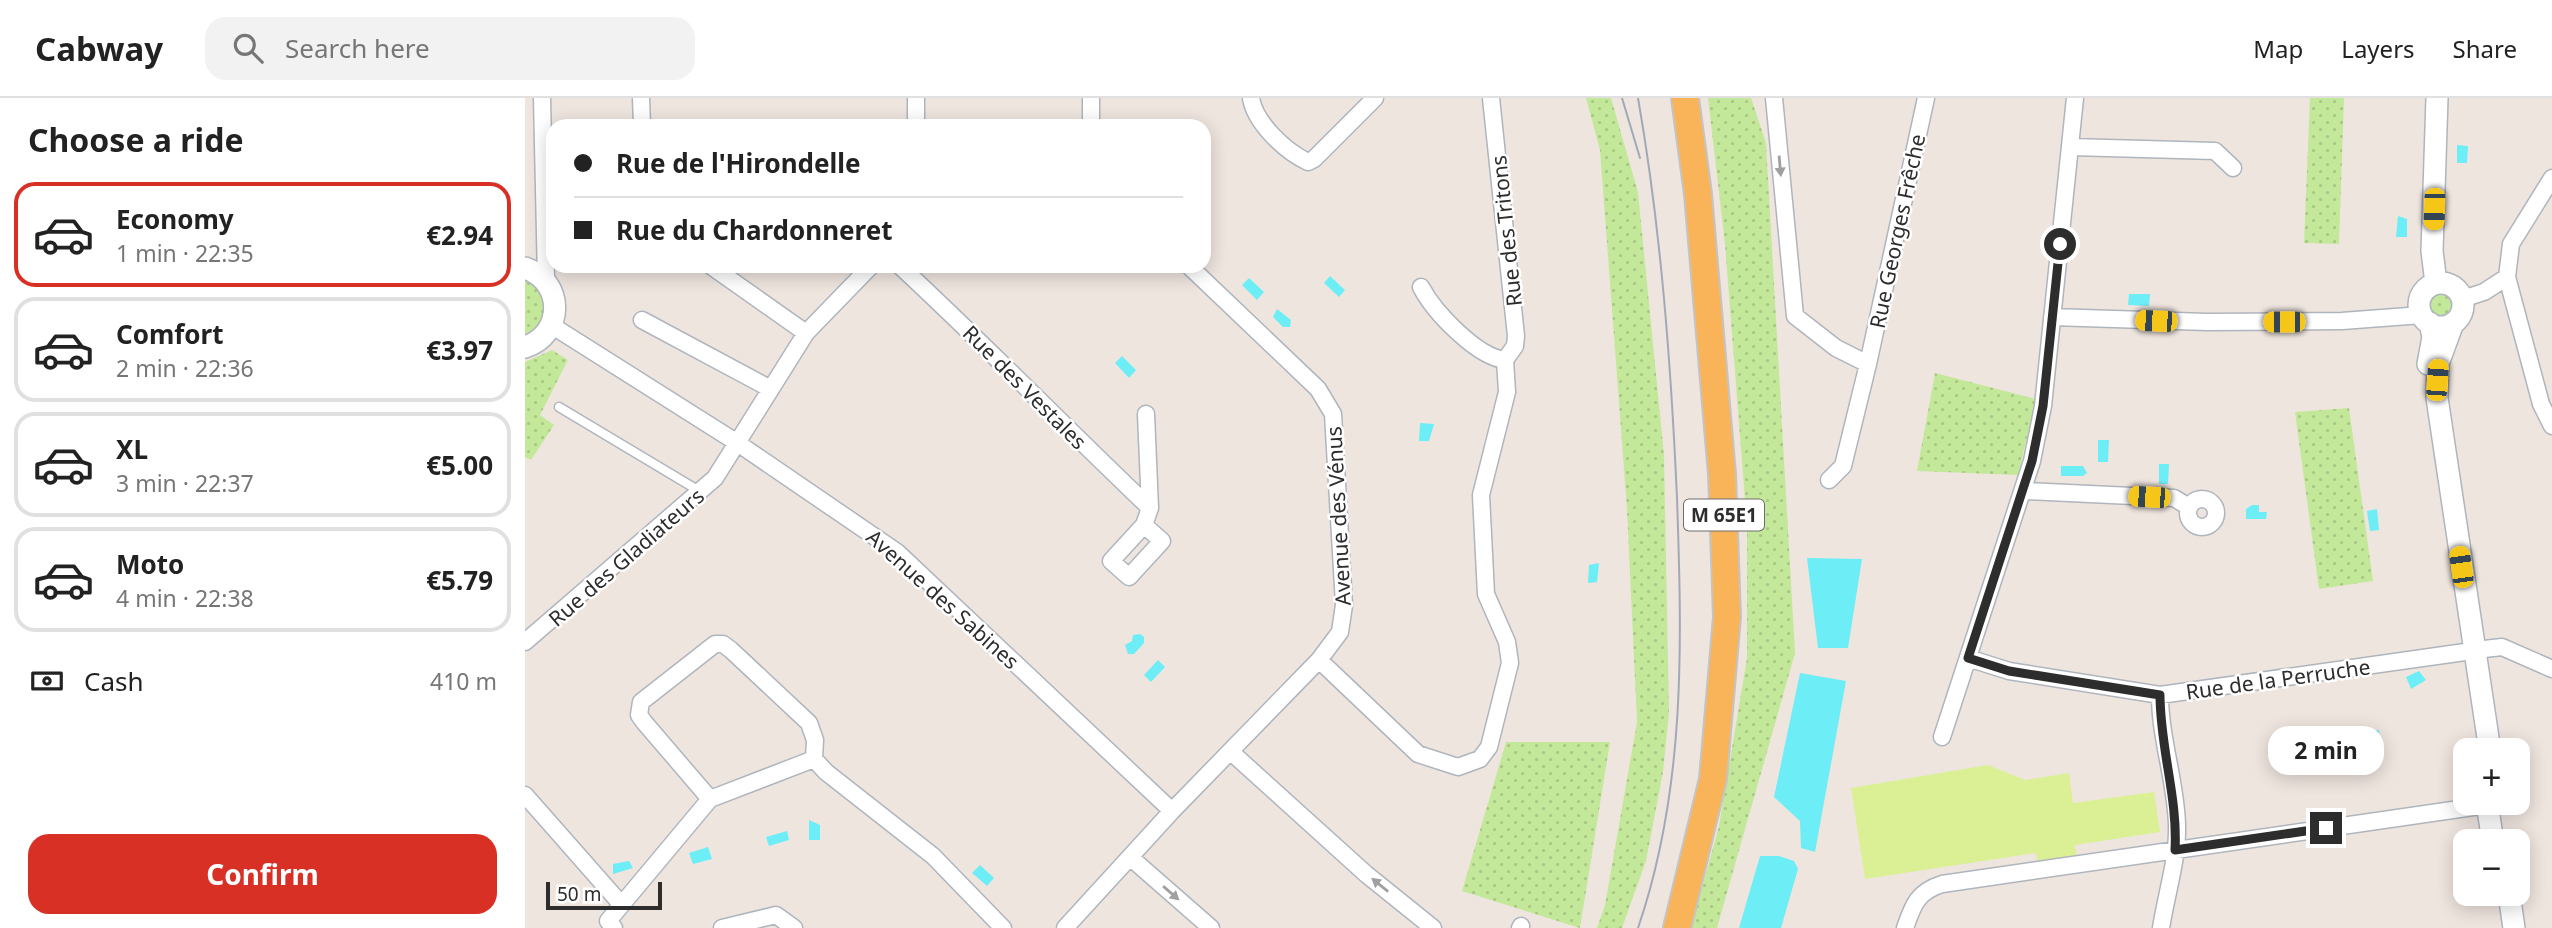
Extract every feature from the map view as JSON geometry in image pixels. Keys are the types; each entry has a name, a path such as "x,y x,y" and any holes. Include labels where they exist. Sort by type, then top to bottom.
{"main road":[{"name":"M 65E1","path":"1677,928 1713,779 1727,617 1722,474 1697,194 1685,98"}],"street":[{"path":"525,347 544,337 551,325 556,303 545,280 542,98"},
{"path":"641,98 642,119"},
{"path":"916,98 916,119"},
{"path":"1091,98 1091,119"},
{"path":"1251,98 1253,110 1261,122 1308,162 1375,98"},
{"name":"Rue des Tritons","path":"1319,660 1417,754 1458,767 1480,759 1489,747 1510,663 1507,642 1486,594 1481,495 1507,392 1505,360 1515,346 1517,336 1491,98"},
{"path":"1774,98 1794,316 1836,348 1868,364"},
{"name":"Rue Georges Frêche","path":"1829,480 1843,466 1926,98"},
{"path":"1943,737 2025,491 2043,406 2075,98"},
{"path":"2436,284 2432,251 2437,98"},
{"path":"2070,147 2215,151 2233,168"},
{"path":"2552,178 2511,244 2507,277 2541,404 2552,426"},
{"path":"525,268 545,280"},
{"path":"721,273 806,333"},
{"name":"Rue des Gladiateurs","path":"525,642 702,492 715,478 769,388 806,333 864,273"},
{"name":"Rue des Vestales","path":"908,273 971,331 1048,411 1150,508"},
{"name":"Avenue des Vénus","path":"1065,928 1172,811 1319,660 1340,632 1344,614 1333,414 1318,389 1196,273"},
{"path":"2462,299 2484,292 2507,277"},
{"path":"2477,738 2470,651 2437,398 2438,364 2453,323 2462,313 2462,299 2451,285 2436,284 2422,294 2420,308 2433,337 2428,364 2431,421 2470,651 2487,738"},
{"path":"1421,288 1431,304 1484,354 1505,360"},
{"path":"2052,317 2207,322 2426,319 2441,327 2453,323"},
{"path":"642,320 769,388"},
{"name":"Avenue des Sabines","path":"551,325 736,442 897,552 1172,811"},
{"path":"1144,525 1150,508 1146,414"},
{"path":"2025,491 2174,498 2189,507"},
{"path":"710,799 644,722 639,708 641,702 715,644 723,644 809,723 815,740 814,759 826,772 933,856 1003,928"},
{"name":"Rue de la Perruche","path":"1968,658 2009,671 2160,695 2502,647 2552,669"},
{"path":"2160,695 2160,716 2177,824 2161,928"},
{"path":"1231,752 1366,874 1433,928"},
{"path":"608,926 621,904 710,799 814,759"},
{"path":"525,795 621,904"},
{"path":"1905,928 1916,898 1926,889 1965,881 2453,810"},
{"path":"1131,858 1211,928"},
{"path":"2502,906 2505,928"},
{"path":"2511,906 2514,928"},
{"path":"722,928 769,915 784,919 794,928"}],"lane":[{"path":"559,407 702,492"}],"green space":[{"path":"1586,98 1611,98 1638,192 1664,455 1669,712 1663,772 1646,861 1622,928 1597,928 1605,905 1637,722 1627,509 1600,150"},
{"path":"1708,98 1751,98 1766,143 1795,653 1717,928 1691,928 1719,826 1747,658 1747,525 1725,244"},
{"path":"2310,98 2344,98 2339,244 2304,243"},
{"path":"525,276 546,296 543,325 525,339"},
{"path":"2442,293 2451,296 2454,305 2451,314 2442,317 2433,314 2430,305 2433,296"},
{"path":"552,350 568,360 540,415 554,425 531,460 525,457 525,362"},
{"path":"1935,373 2036,399 2018,475 1917,471"},
{"path":"2349,408 2373,581 2319,589 2295,412"},
{"path":"1506,742 1610,742 1580,928 1462,891"},
{"path":"1988,765 2025,780 2069,773 2073,803 2154,792 2160,832 2075,845 2077,856 2038,862 2036,853 1865,879 1851,788"}],"water":[{"path":"2457,145 2468,146 2467,163 2457,163"},
{"path":"2398,216 2407,219 2407,237 2396,237"},
{"path":"1330,276 1345,290 1339,297 1324,283"},
{"path":"1249,278 1264,292 1257,300 1242,285"},
{"path":"2129,294 2150,294 2149,306 2128,305"},
{"path":"1277,309 1291,320 1290,327 1283,327 1273,317"},
{"path":"1122,356 1136,370 1129,378 1115,363"},
{"path":"1420,423 1434,424 1429,441 1419,441"},
{"path":"2098,440 2109,440 2108,462 2098,462"},
{"path":"2159,464 2169,464 2168,484 2159,484"},
{"path":"2061,466 2083,466 2087,473 2083,476 2061,476"},
{"path":"2259,505 2259,512 2267,512 2266,519 2246,519 2246,509"},
{"path":"2377,509 2379,530 2370,531 2367,511"},
{"path":"1807,558 1862,559 1848,648 1818,648"},
{"path":"1599,563 1597,582 1588,583 1589,565"},
{"path":"1140,634 1144,637 1144,643 1134,654 1128,654 1125,645 1132,641 1133,635"},
{"path":"1158,660 1165,667 1151,682 1144,675"},
{"path":"2419,671 2426,680 2411,689 2406,677"},
{"path":"1800,673 1846,681 1815,852 1801,848 1800,821 1774,797"},
{"path":"2379,730 2380,739 2359,742 2358,732"},
{"path":"809,820 820,825 820,840 809,840"},
{"path":"787,831 789,840 769,846 766,837"},
{"path":"708,847 712,859 693,864 689,853"},
{"path":"1760,856 1779,856 1794,861 1798,869 1781,928 1739,928"},
{"path":"629,861 633,868 613,874 613,864"},
{"path":"980,865 994,878 987,886 972,873"}],"tram line":[{"path":"1622,98 1640,158"},
{"path":"1638,98 1659,247 1672,398 1680,661 1673,769 1665,822 1654,875 1638,928"}],"route":[{"path":"2060,244 2043,406 2032,461 2025,491 1968,658 2009,671 2160,695 2160,716 2177,824 2175,850 2326,828"}]}
